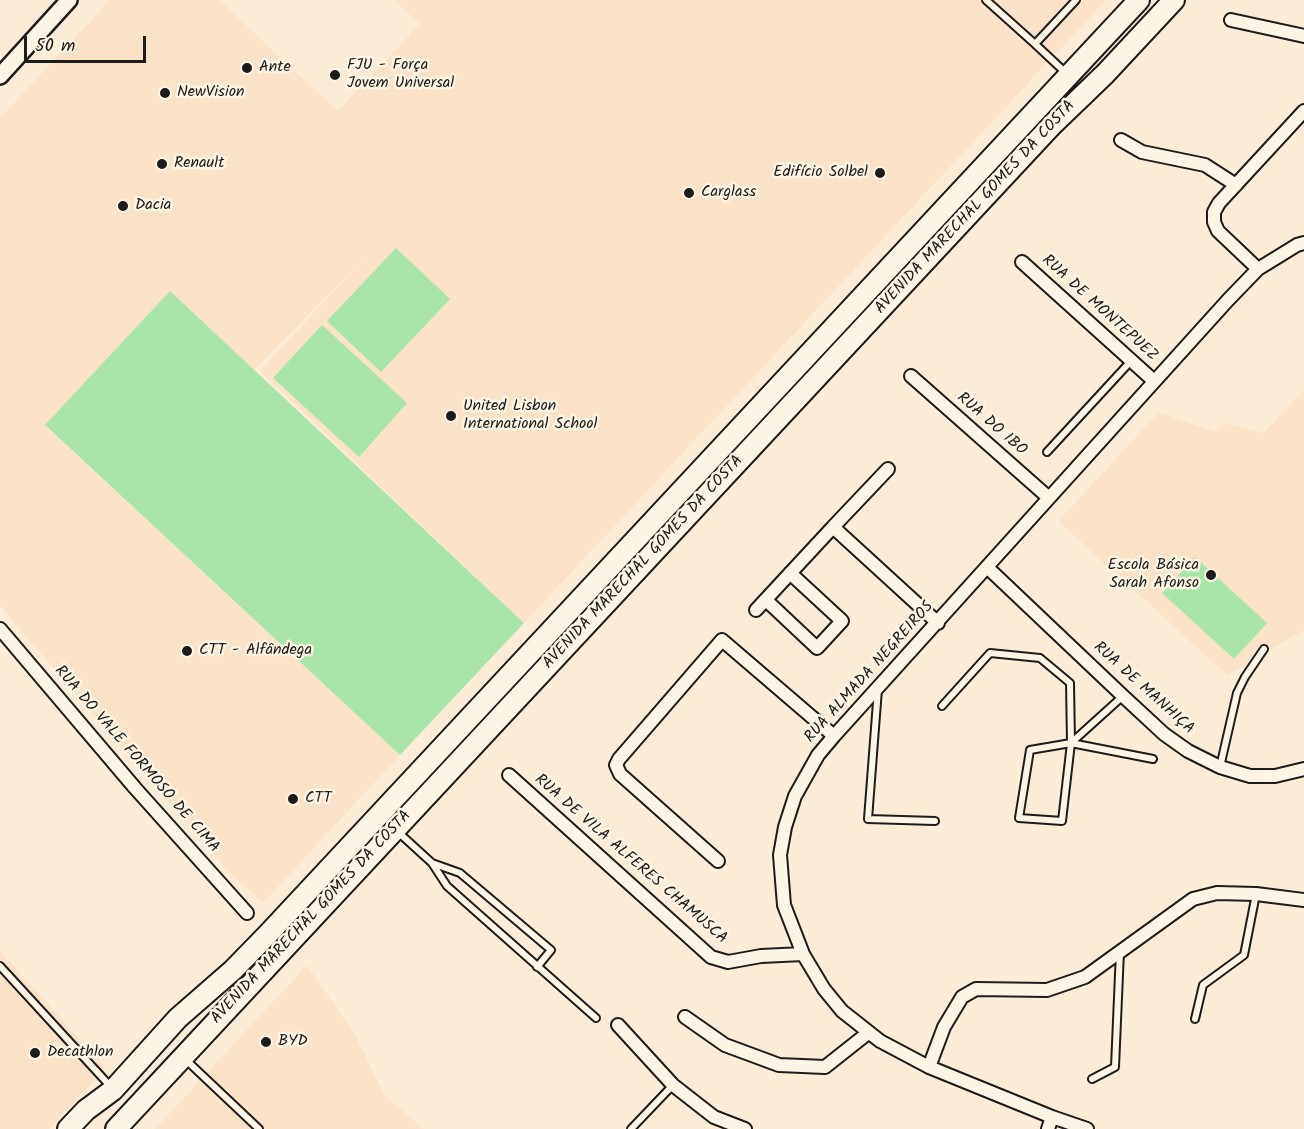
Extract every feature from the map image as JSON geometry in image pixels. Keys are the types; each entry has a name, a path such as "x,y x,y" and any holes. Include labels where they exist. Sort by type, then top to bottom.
{"main road":[{"name":"AVENIDA MARECHAL GOMES DA COSTA","path":"86,1129 113,1090 178,1018 233,970 269,933 1138,0"},
{"name":"AVENIDA MARECHAL GOMES DA COSTA","path":"117,1129 1044,133 1105,74 1174,0"},
{"name":"AVENIDA MARECHAL GOMES DA COSTA","path":"68,1129 86,1110 113,1090"}],"street":[{"path":"0,76 69,0"},
{"path":"1231,20 1304,36"},
{"path":"1258,269 1218,231 1214,222 1214,212 1219,203 1304,111"},
{"path":"1121,140 1142,152 1205,165 1236,185"},
{"name":"RUA ALMADA NEGREIROS","path":"1087,1129 1050,1123 929,1067 880,1041 851,1020 832,1000 803,954 784,905 780,855 785,826 795,796 818,755 834,736 1258,269 1304,243"},
{"name":"RUA DE MONTEPUEZ","path":"1022,262 1154,381"},
{"name":"RUA DO IBO","path":"911,376 1049,498"},
{"path":"756,610 888,469"},
{"path":"833,526 938,623"},
{"name":"RUA DE MANHIÇA","path":"988,568 1176,743 1220,768 1250,776 1282,775 1304,769"},
{"path":"766,600 817,648 842,621 790,573"},
{"name":"RUA DO VALE FORMOSO DE CIMA","path":"0,629 135,788 247,913"},
{"path":"718,861 620,774 616,765 722,640 834,736"},
{"name":"RUA DE VILA ALFERES CHAMUSCA","path":"509,776 711,957 728,962 762,956 803,954"},
{"path":"929,1067 944,1027 963,997 976,989 1047,990 1085,977 1193,899 1217,893 1256,894 1304,900"},
{"path":"685,1017 725,1045 779,1065 825,1067 868,1033"},
{"path":"618,1025 673,1085 714,1117 740,1129"}],"lane":[{"path":"986,0 1069,76"},
{"path":"1035,44 1076,0"},
{"path":"1047,452 1131,360"},
{"path":"1220,768 1237,693 1264,649"},
{"path":"942,706 990,653 1040,658 1070,682 1071,743 1062,821 1019,818 1030,750 1071,743 1153,759"},
{"path":"878,689 868,819 934,821"},
{"path":"1071,743 1123,696"},
{"path":"396,829 432,863 447,886 596,1018"},
{"path":"432,863 460,873 552,950 537,967"},
{"path":"1196,1019 1203,985 1244,955 1256,894"},
{"path":"1092,1079 1115,1067 1120,951"},
{"path":"0,966 113,1090"},
{"path":"183,1057 259,1129"},
{"path":"631,1129 673,1085"}],"shaded area":[{"path":"110,0 219,0 338,111 420,24 394,0 1106,0 524,623 260,371 368,254 254,370 170,292 45,426 400,755 263,903 229,872 0,606 0,118"},
{"name":"Escola Básica Sarah Afonso","path":"1304,390 1304,630 1267,651 1259,647 1246,664 1227,675 1058,521 1159,412 1215,432 1224,423 1263,433"},
{"name":"Decathlon","path":"0,951 106,1068 49,1129 0,1129"},
{"path":"307,965 355,1035 385,1096 424,1129 155,1129"}],"green space":[{"path":"396,248 450,299 381,372 327,321"},
{"path":"170,291 524,623 400,755 45,425"},
{"path":"322,325 407,403 359,457 273,378"},
{"path":"1195,557 1267,623 1234,659 1162,593"}],"place":[{"name":"Ante","path":"247,68"},
{"name":"FJU - Força Jovem Universal","path":"335,75"},
{"name":"NewVision","path":"165,93"},
{"name":"Renault","path":"162,164"},
{"name":"Edifício Solbel","path":"880,173"},
{"name":"Carglass","path":"689,193"},
{"name":"Dacia","path":"123,206"},
{"name":"United Lisbon International School","path":"451,416"},
{"name":"Escola Básica Sarah Afonso","path":"1211,575"},
{"name":"CTT - Alfândega","path":"187,651"},
{"name":"CTT","path":"293,799"},
{"name":"BYD","path":"266,1042"},
{"name":"Decathlon","path":"35,1053"}]}
